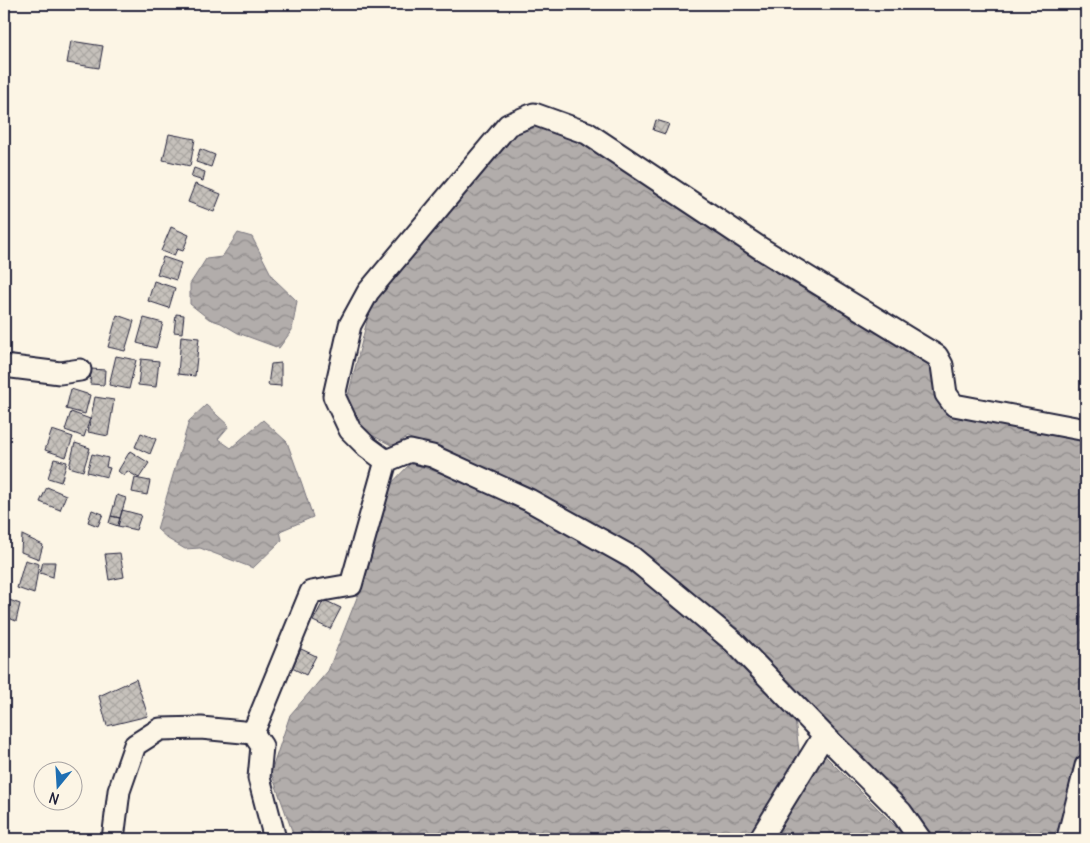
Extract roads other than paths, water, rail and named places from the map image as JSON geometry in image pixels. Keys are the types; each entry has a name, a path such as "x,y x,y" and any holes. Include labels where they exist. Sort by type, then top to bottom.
{"street":[{"path":"386,462 350,430 334,396 350,325 368,292 508,125 534,114 587,132 760,248 937,356 942,365 946,394 954,404 1086,430"},
{"path":"4,366 60,373 80,370"},
{"path":"253,733 310,592 352,585 386,462 410,451 432,456 529,500 633,558 734,642 901,812 920,839"},
{"path":"113,839 119,791 134,745 160,729 201,728 253,733 262,746 259,778 275,839"},
{"path":"760,839 824,735"},
{"path":"1073,836 1086,766"}],"water":[{"path":"547,124 586,139 932,357 940,406 1086,436 1086,723 1061,824 1050,839 931,839 866,764 736,627 576,513 407,437 393,446 360,429 347,400 371,305 514,134"},
{"path":"238,233 252,237 273,278 297,301 292,330 279,348 238,333 221,323 209,319 190,304 190,284 206,259 222,257"},
{"path":"206,405 229,426 218,439 231,448 263,420 287,442 313,517 280,531 282,540 253,568 200,548 185,549 168,539 157,529 189,421"},
{"path":"411,463 467,482 575,534 675,603 795,720 800,758 751,839 295,839 271,772 290,715 328,671 358,595 382,514 385,490"},
{"path":"823,754 908,839 775,839"}]}
